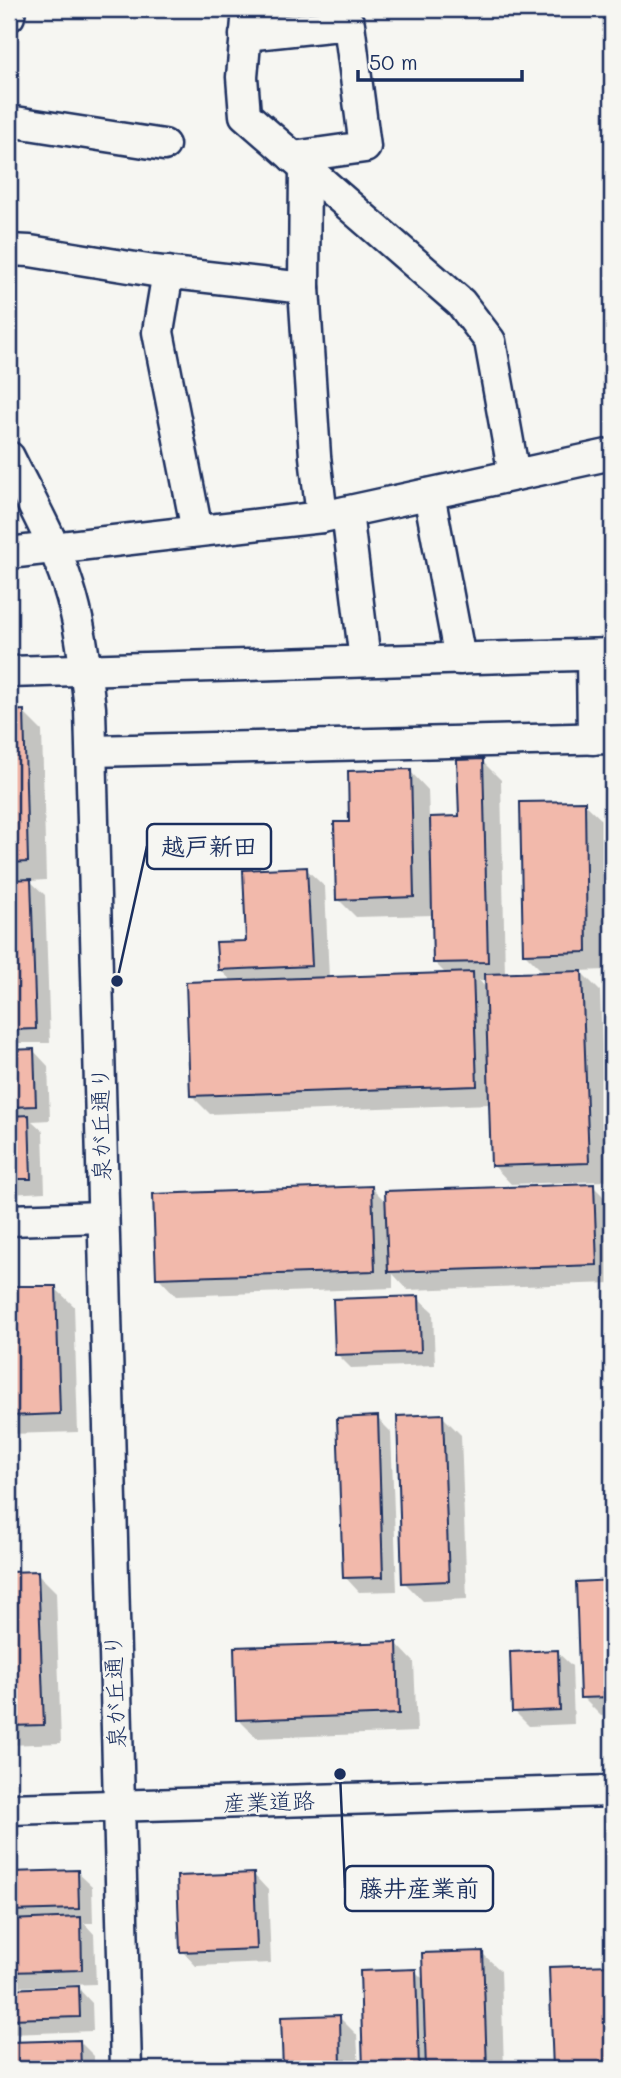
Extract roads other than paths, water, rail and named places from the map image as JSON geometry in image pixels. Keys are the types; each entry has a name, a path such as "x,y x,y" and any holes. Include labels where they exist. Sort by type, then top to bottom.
{"street":[{"path":"9,16 10,9"},
{"path":"299,161 365,147 349,24 246,22 242,77 245,115 461,303 489,341 514,475"},
{"path":"9,121 164,145"},
{"path":"299,161 315,456 334,514 365,662"},
{"path":"9,250 304,288"},
{"path":"168,272 158,331 197,531"},
{"path":"9,553 334,514 612,454"},
{"name":"泉が丘通り","path":"9,457 68,584 86,670 92,751 126,2069"},
{"path":"429,494 460,659"},
{"path":"9,672 602,654 602,739 92,751"},
{"path":"9,1220 103,1217"},
{"name":"産業道路","path":"9,1809 612,1791"}],"place":[{"name":"越戸新田","path":"117,981"},
{"name":"藤井産業前","path":"340,1774"}]}
